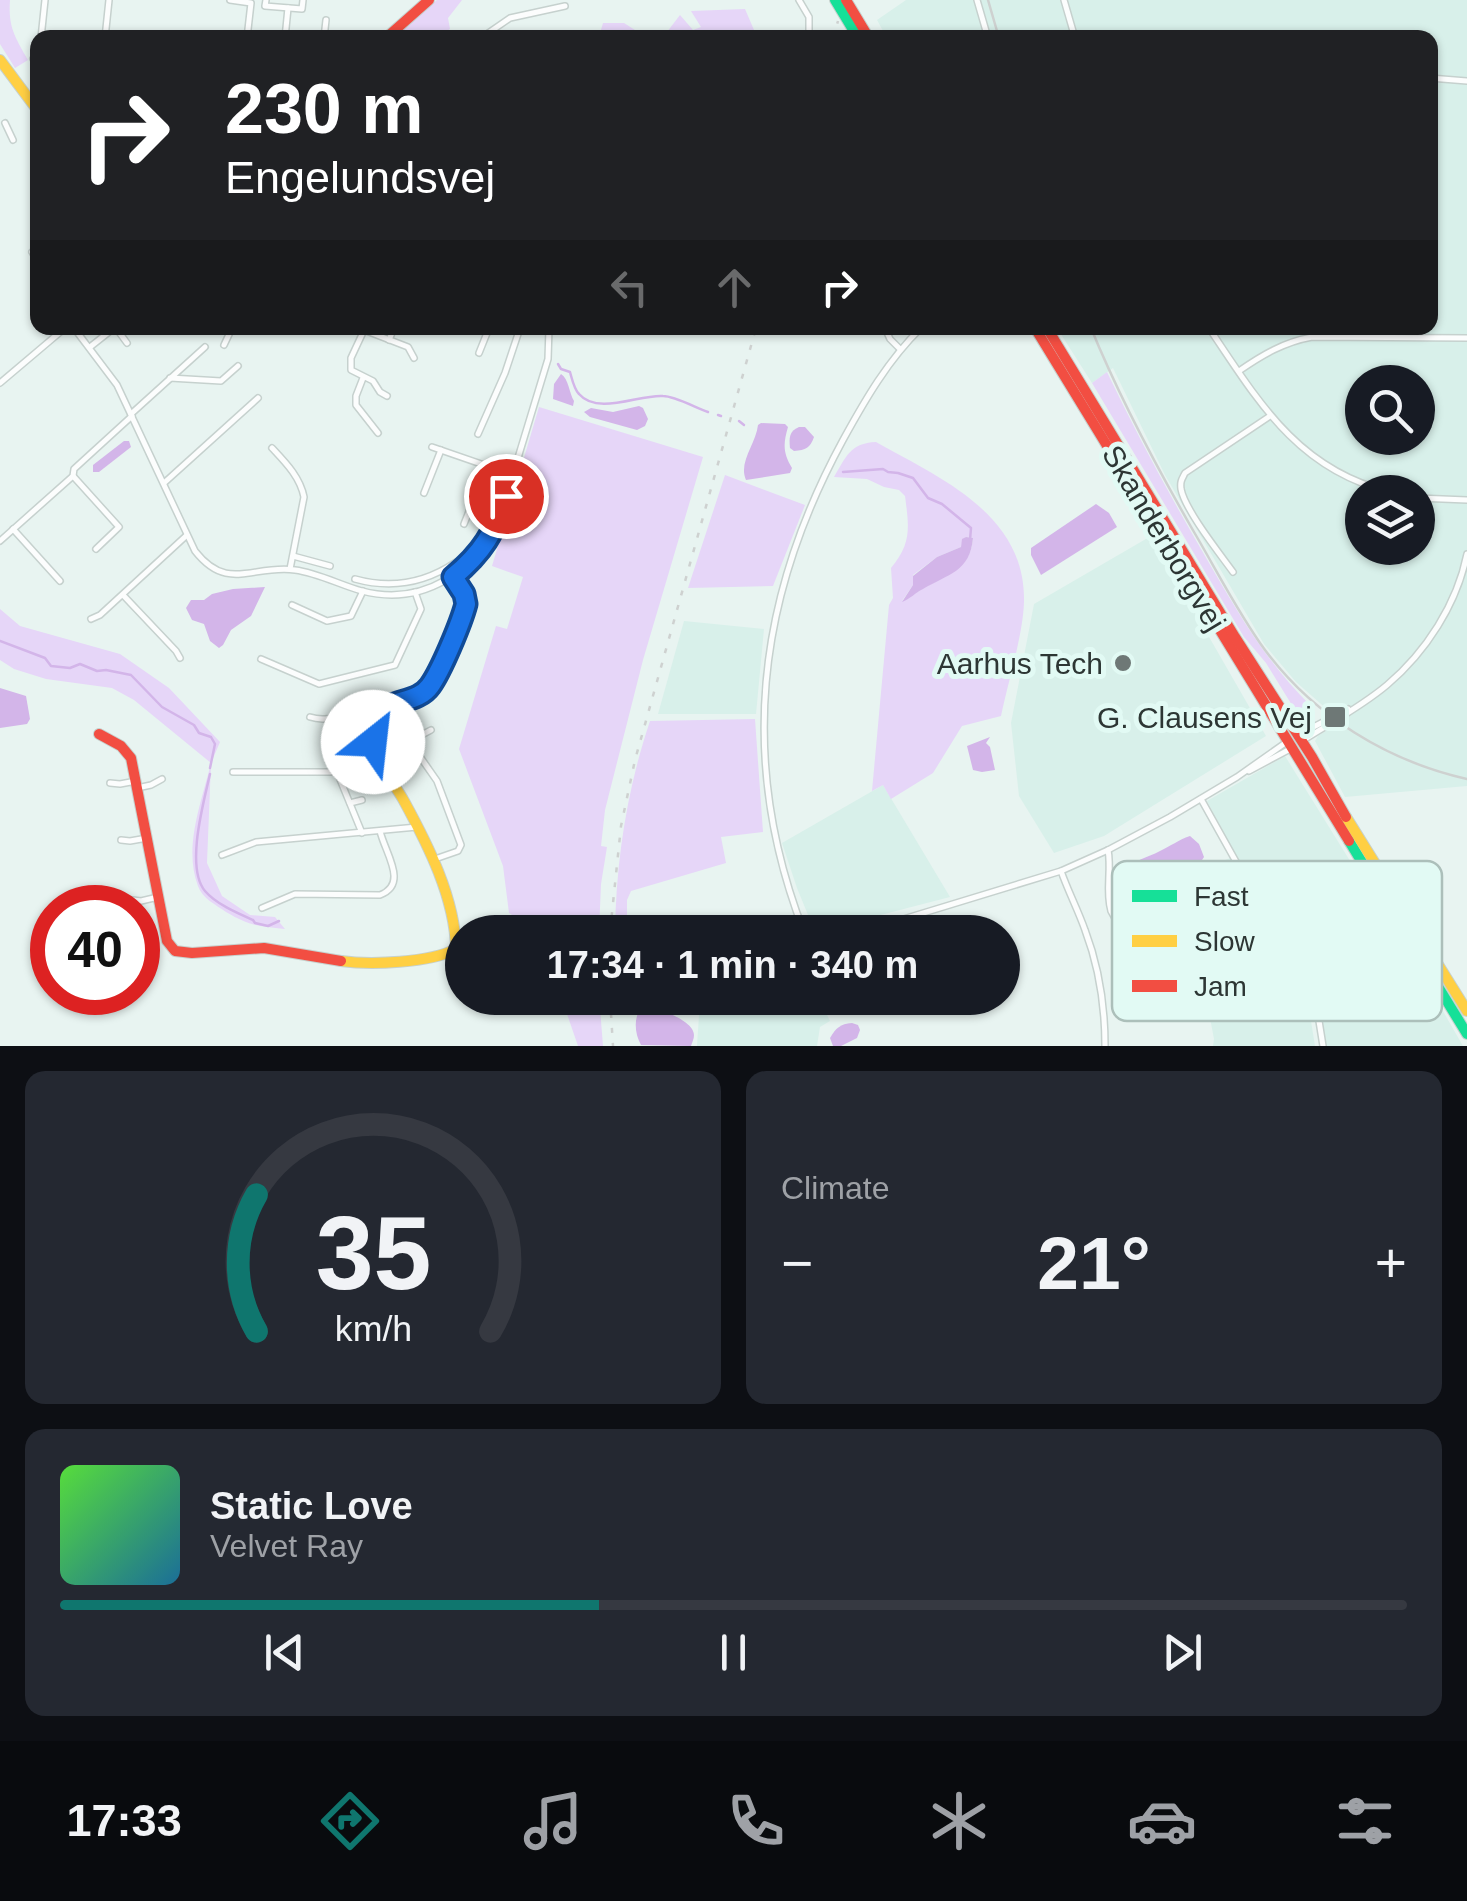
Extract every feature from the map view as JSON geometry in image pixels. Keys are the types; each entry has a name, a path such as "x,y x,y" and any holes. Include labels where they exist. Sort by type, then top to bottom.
{"main road":[{"path":"395,30 429,0"},
{"path":"835,0 853,30"},
{"path":"846,0 864,30"},
{"path":"0,60 30,100"},
{"name":"Skanderborgvej","path":"1039,335 1295,741"},
{"name":"Skanderborgvej","path":"1051,335 1295,741"},
{"path":"160,908 167,941 175,951 264,948 356,963 456,950 458,938 432,860 376,752 372,734 380,714 397,701 424,694 434,680 466,604 464,594 448,580"},
{"path":"99,734 129,753 156,885"},
{"path":"1295,741 1372,861"},
{"path":"1295,741 1365,861"},
{"path":"1442,971 1467,1011"},
{"path":"1442,991 1467,1034"}],"street":[{"path":"42,30 45,0"},
{"path":"107,30 110,0"},
{"path":"230,0 251,2 249,30"},
{"path":"266,0 265,6 302,10 304,0"},
{"path":"799,0 809,17 809,30"},
{"path":"977,0 986,30"},
{"path":"1064,0 1073,30"},
{"path":"493,30 510,18 564,6"},
{"path":"285,30 288,8"},
{"path":"325,30 326,20"},
{"path":"1438,79 1467,81"},
{"path":"4,123 13,140"},
{"path":"0,136 8,131"},
{"path":"0,382 56,335"},
{"path":"80,335 111,376 187,536 202,560 215,571 236,576 290,569 362,591 391,595 415,592 448,580 480,553 490,538 548,360 549,335"},
{"path":"90,348 106,335"},
{"path":"121,335 127,343"},
{"path":"224,345 229,335"},
{"path":"362,335 350,362 353,372 372,381 387,396"},
{"path":"378,335 408,347 414,358"},
{"path":"389,340 391,335"},
{"path":"479,353 487,335"},
{"path":"478,434 518,335"},
{"path":"888,335 900,348"},
{"path":"798,915 782,869 766,781 764,700 770,643 786,573 812,504 852,424 900,348 913,335"},
{"path":"1214,335 1270,416 1295,443 1345,476"},
{"path":"1239,372 1296,340 1467,338"},
{"path":"96,549 119,527 74,476 74,468 205,347"},
{"path":"170,378 221,381 238,366"},
{"path":"364,378 356,405 378,433"},
{"path":"164,483 258,398"},
{"path":"1233,572 1203,531 1181,490 1181,482 1185,473 1270,416"},
{"path":"272,448 296,476 304,497 290,569"},
{"path":"432,448 513,475"},
{"path":"424,493 441,450"},
{"path":"464,524 487,466"},
{"path":"0,541 74,476"},
{"path":"1435,499 1467,500"},
{"path":"14,529 60,581"},
{"path":"91,619 100,616 187,536"},
{"path":"917,915 1061,871 1108,850 1200,800 1384,688 1430,637 1458,584 1467,554"},
{"path":"293,556 330,566"},
{"path":"355,579 393,584 422,580 456,562"},
{"path":"439,573 448,580"},
{"path":"292,605 327,621 351,616 362,591"},
{"path":"261,660 319,684 395,665 421,609 415,592"},
{"path":"123,595 180,658"},
{"path":"267,672 270,664"},
{"path":"310,717 323,721 368,710 380,714"},
{"path":"431,730 420,730 414,748 437,782 461,844 458,851 432,860"},
{"path":"233,772 337,772 362,833"},
{"path":"110,782 152,785 162,778"},
{"path":"350,803 362,800"},
{"path":"1200,800 1235,861"},
{"path":"222,855 256,842 417,827"},
{"path":"262,908 295,894 389,892 396,876 380,831"},
{"path":"121,840 147,838"},
{"path":"228,842 230,851"},
{"path":"1108,850 1108,898 1112,912"},
{"path":"1061,871 1096,963 1105,1046"},
{"path":"273,904 277,912"},
{"path":"1320,1021 1323,1046"}],"shaded area":[{"path":"0,0 10,0 13,32 28,60 15,68 0,44"},
{"path":"437,0 462,0 448,18 448,30 402,30"},
{"path":"906,0 1467,0 1467,786 1345,797 1315,741 1337,724 1264,644 1165,475 1113,368 1092,383 1061,335 1438,335 1438,30 883,30 877,20"},
{"path":"745,9 754,30 693,30 701,27 691,11"},
{"path":"680,15 693,30 669,30"},
{"path":"603,23 624,23 635,30 601,30"},
{"path":"1107,372 1240,616 1311,706 1312,717 1303,723 1266,663 1244,637 1092,383"},
{"path":"561,374 573,406 553,399 554,384"},
{"path":"639,406 648,419 637,430 584,412 591,408 613,412"},
{"path":"539,407 703,457 643,660 605,810 601,846 607,847 600,915 509,913 503,866 459,749 496,626 507,629 523,577 492,566"},
{"path":"761,423 788,427 785,448 792,468 790,473 746,480 746,460"},
{"path":"799,427 805,427 814,437 807,448 794,451 790,438"},
{"path":"129,441 131,447 99,472 93,472 93,465"},
{"path":"876,442 951,485 995,522 1011,545 1021,571 1024,602 1001,716 962,726 933,773 891,799 883,785 872,791 889,605 893,598 891,568 903,551 907,534 905,496 899,490 867,479 834,477 850,452","holes":["966,537 973,538 969,555 960,567 902,601 913,585 913,575 937,557 961,547"]},
{"path":"725,475 805,505 773,586 688,588"},
{"path":"1096,504 1109,513 1117,527 1041,575 1031,548"},
{"name":"Aarhus Tech","path":"1151,536 1266,736 1104,836 1054,853 1019,796 1011,723 1034,604"},
{"path":"966,537 973,538 962,565 902,602 913,585 913,576 937,557 961,547"},
{"path":"265,587 251,616 231,630 219,648 210,641 204,624 192,620 186,608 191,600 204,600 212,594"},
{"path":"0,609 20,626 120,654 169,688 220,742 211,763 134,700 112,688 46,679 0,660"},
{"path":"684,621 764,629 756,714 658,714"},
{"path":"0,688 26,696 30,719 27,724 0,728"},
{"path":"755,719 763,832 721,837 726,863 631,891 627,915 616,915 624,825 650,721"},
{"path":"990,737 986,743 995,770 973,770 967,746"},
{"path":"1285,756 1350,861 1222,861 1236,856 1207,801"},
{"path":"211,763 207,863 222,896 250,915 275,917 285,929 254,925 234,917 210,901 198,886 193,840"},
{"path":"883,785 950,897 881,915 808,915 782,843"},
{"path":"1190,836 1199,844 1204,857 1201,861 1138,861"},
{"path":"1442,1009 1463,1046 1326,1046 1322,1021 1442,1021"},
{"path":"567,1015 601,1015 603,1046 578,1046"},
{"path":"638,1015 672,1015 692,1029 694,1038 691,1046 641,1045"},
{"path":"699,1015 827,1015 830,1021 820,1027 817,1046 697,1046"},
{"path":"1211,1021 1311,1021 1315,1046 1213,1046"},
{"path":"852,1023 860,1030 857,1038 833,1046 830,1038 834,1032"}],"waterway":[{"path":"558,364 570,372 579,394 587,400 608,404 663,396 708,412"},
{"path":"739,421 744,425"},
{"path":"843,472 883,469 913,478 928,498 942,504 971,528 970,540"},
{"path":"0,641 45,658 51,666 70,668 80,664 97,671 131,675 162,707 211,737 215,744 210,768"},
{"path":"210,774 196,851 199,880 215,900 255,923 268,926 279,921"}],"tram line":[{"path":"988,0 997,30"},
{"path":"1094,335 1126,406 1180,507 1246,621 1284,674 1329,715 1381,748 1467,779"}],"railway":[{"path":"835,30 838,21"},
{"path":"612,915 621,826 635,760 754,335"},
{"path":"611,1015 613,1046"}],"traffic: fast":[{"path":"835,0 853,30"},
{"path":"398,703 428,689 452,645 465,606 465,598 453,577"},
{"path":"1349,841 1361,861"},
{"path":"1442,993 1467,1034"}],"traffic: slow":[{"path":"0,60 30,100"},
{"path":"341,961 400,962 456,949 451,911 439,872 374,746 377,720 387,708 398,703"},
{"path":"1346,817 1373,861"},
{"path":"1442,971 1467,1011"}],"traffic: jam":[{"path":"395,30 429,0"},
{"path":"846,0 864,30"},
{"path":"1039,335 1349,841"},
{"path":"1051,335 1346,817"},
{"path":"99,734 121,746 131,758 167,941 175,951 264,948 341,961"}],"place":[{"name":"Aarhus Tech","path":"1123,663"},
{"name":"G. Clausens Vej","path":"1335,717"}],"route":[{"path":"373,742 374,724 380,714 397,701 424,694 434,680 465,610 466,599 453,577 480,553 506,496"}]}
